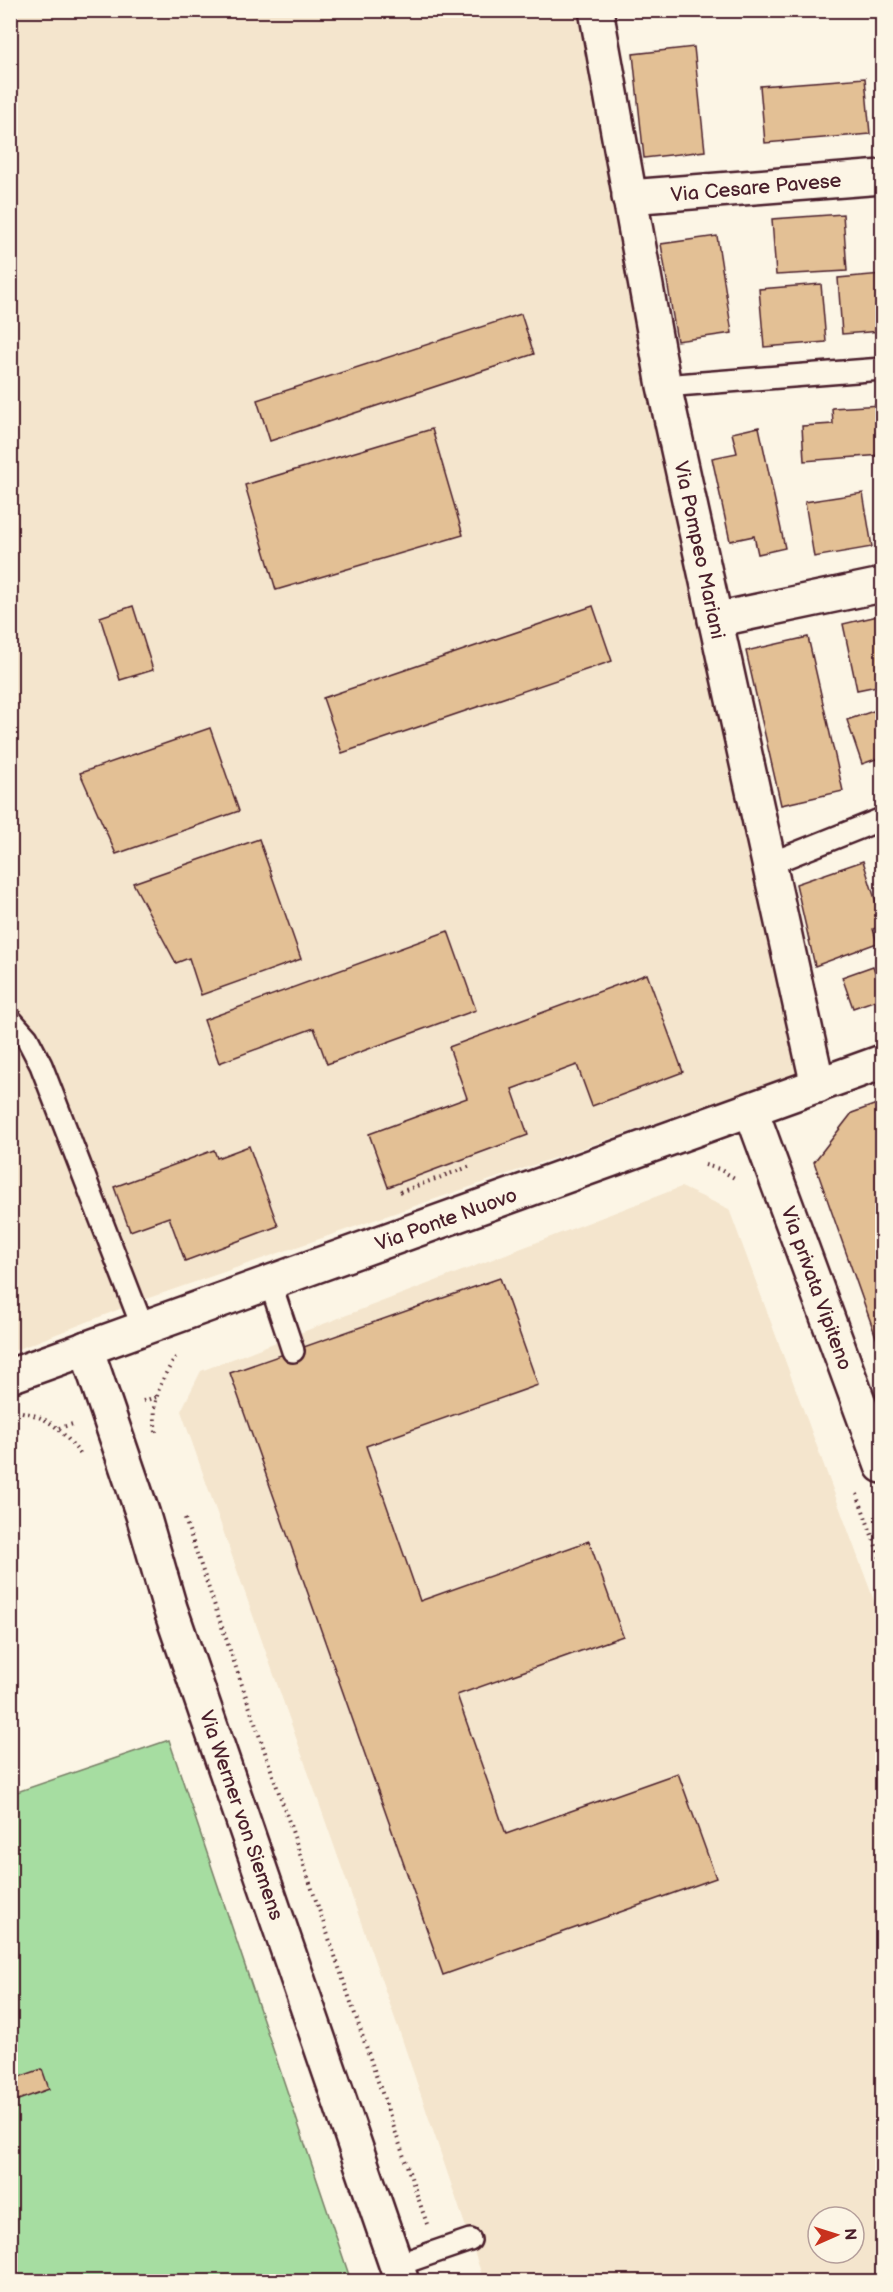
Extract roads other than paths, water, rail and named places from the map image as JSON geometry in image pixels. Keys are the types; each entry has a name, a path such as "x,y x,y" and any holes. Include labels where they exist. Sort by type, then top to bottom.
{"street":[{"name":"Via Pompeo Mariani","path":"596,10 664,386 818,1086"},
{"name":"Via Cesare Pavese","path":"629,198 882,177"},
{"path":"716,620 882,585"},
{"name":"Via Ponte Nuovo","path":"10,1376 882,1062"},
{"name":"Via privata Vipiteno","path":"751,1110 882,1466"},
{"name":"Via Werner von Siemens","path":"86,1348 144,1515 170,1608 399,2273"}],"lane":[{"path":"664,386 882,369"},
{"path":"769,864 882,819"},
{"path":"10,1019 27,1038 41,1065 143,1328"},
{"path":"270,1282 293,1351"},
{"path":"399,2273 436,2251 470,2240"}]}
